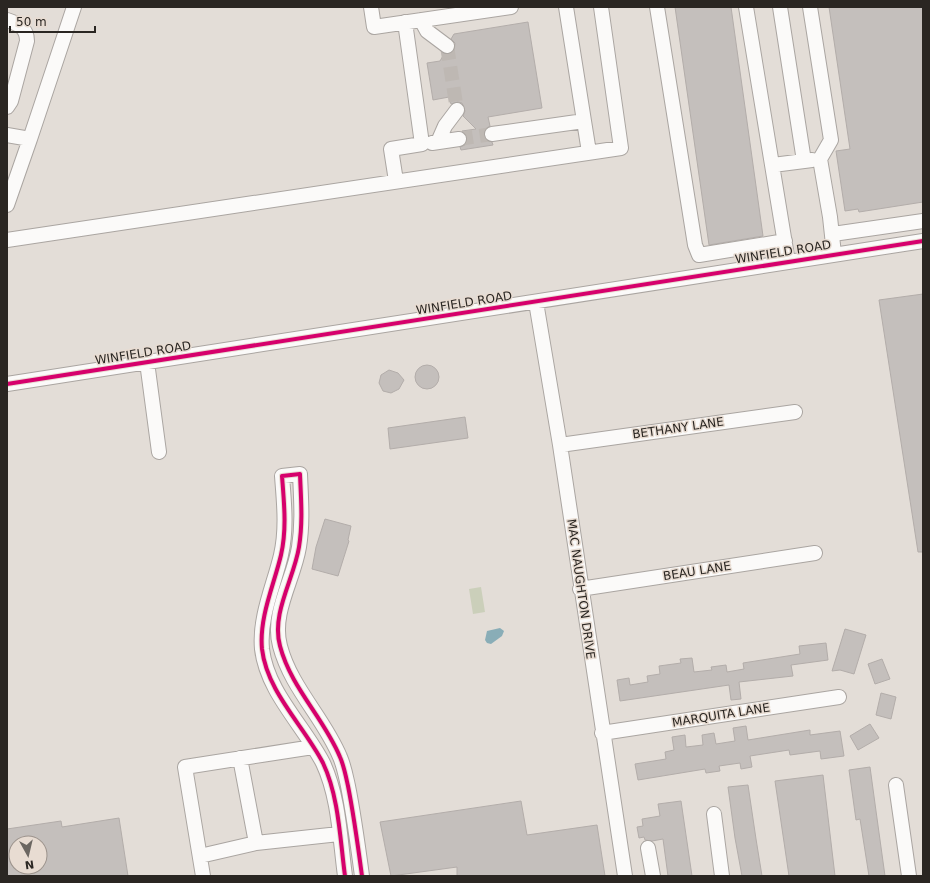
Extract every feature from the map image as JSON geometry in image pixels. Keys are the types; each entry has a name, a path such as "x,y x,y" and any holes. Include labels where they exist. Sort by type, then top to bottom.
{"street":[{"path":"371,7 374,27 511,7"},
{"path":"566,7 590,152"},
{"path":"7,240 621,148 601,7"},
{"path":"657,7 694,237 699,255 702,276"},
{"path":"746,7 788,262"},
{"path":"780,7 804,161"},
{"path":"810,7 831,140 820,158 833,234 834,254"},
{"path":"7,205 30,139 70,8"},
{"path":"7,20 19,25 27,35 27,41 11,101 7,107"},
{"path":"421,20 427,31 447,46"},
{"path":"405,22 422,144"},
{"path":"438,142 445,126 457,110"},
{"path":"492,134 584,121"},
{"path":"7,135 30,139"},
{"path":"396,181 391,149 459,139"},
{"path":"773,165 820,158"},
{"path":"833,234 923,221"},
{"path":"699,255 785,241"},
{"name":"WINFIELD ROAD","path":"7,384 923,241"},
{"name":"MAC NAUGHTON DRIVE","path":"536,302 560,445 580,589 625,876"},
{"path":"147,362 160,452"},
{"name":"BETHANY LANE","path":"560,445 795,412"},
{"path":"344,876 335,804 323,764 272,684 262,649 264,617 281,554 285,531 282,476 300,474 301,527 299,548 282,606 278,626 279,646 292,679 328,733 341,758 362,876"},
{"name":"BEAU LANE","path":"580,589 815,553"},
{"path":"262,649 279,646"},
{"name":"MARQUITA LANE","path":"602,733 839,697"},
{"path":"203,876 185,767 313,747"},
{"path":"240,758 256,843"},
{"path":"331,788 347,785"},
{"path":"896,785 909,876"},
{"path":"714,814 722,876"},
{"path":"200,856 256,843 339,834"},
{"path":"648,848 653,876"}],"green space":[{"path":"481,587 485,612 473,614 469,589"}],"water":[{"path":"500,628 504,631 502,636 491,644 487,643 485,640 487,631"}],"building":[{"path":"675,7 731,7 763,236 709,245"},
{"path":"829,7 923,7 923,202 859,212 858,209 845,211 836,151 850,149"},
{"path":"528,22 542,108 488,117 490,126 484,130 484,136 486,140 492,142 493,145 461,150 460,147 465,145 467,138 462,131 476,129 463,116 465,111 462,103 458,102 451,104 449,97 433,100 427,63 440,61 444,54 450,54 454,51 455,43 451,39 454,34"},
{"path":"923,294 923,552 918,552 879,300"},
{"path":"427,365 432,366 438,372 438,382 432,388 427,389 422,388 416,382 415,377 416,372 422,366"},
{"path":"389,370 398,373 404,380 399,389 391,393 383,391 379,383 381,375"},
{"path":"465,417 468,438 390,449 388,428"},
{"path":"325,519 351,526 349,541 338,576 312,569 316,547"},
{"path":"845,629 866,635 854,674 840,670 832,671"},
{"path":"826,643 828,660 791,665 793,676 739,682 741,699 731,700 729,685 620,701 617,680 629,678 630,685 648,682 647,676 660,674 659,666 681,663 680,659 692,658 694,672 712,670 711,667 726,665 727,672 744,669 743,663 800,654 799,646"},
{"path":"882,659 890,679 875,684 868,664"},
{"path":"881,693 896,697 891,719 876,715"},
{"path":"870,724 879,738 858,750 850,736"},
{"path":"746,726 748,740 810,730 810,735 840,731 844,756 821,759 820,751 790,755 789,750 750,756 752,767 741,769 740,763 719,766 720,771 706,773 705,769 638,780 635,764 666,759 665,752 674,750 672,737 685,735 686,747 703,745 702,735 714,733 716,744 735,741 733,728"},
{"path":"870,767 885,876 869,876 860,819 856,820 849,770"},
{"path":"823,775 835,876 789,876 775,781"},
{"path":"748,785 762,876 742,876 735,838 728,787"},
{"path":"521,801 527,835 597,825 605,876 457,876 457,867 391,876 380,822"},
{"path":"681,801 692,876 668,876 663,839 652,841 645,840 644,837 639,838 637,827 643,826 642,819 660,816 658,804"},
{"path":"119,818 128,876 7,876 7,829 61,821 62,827"}],"tunnel":[{"path":"447,46 457,110"},
{"path":"459,139 492,134"}],"cycle path":[{"path":"7,384 923,241"},
{"path":"345,876 336,804 328,776 315,749 278,694 265,665 262,649 265,613 283,545 284,516 282,476 300,474 301,520 299,547 278,621 280,646 292,676 325,729 341,760 346,775 350,797 362,876"}]}
